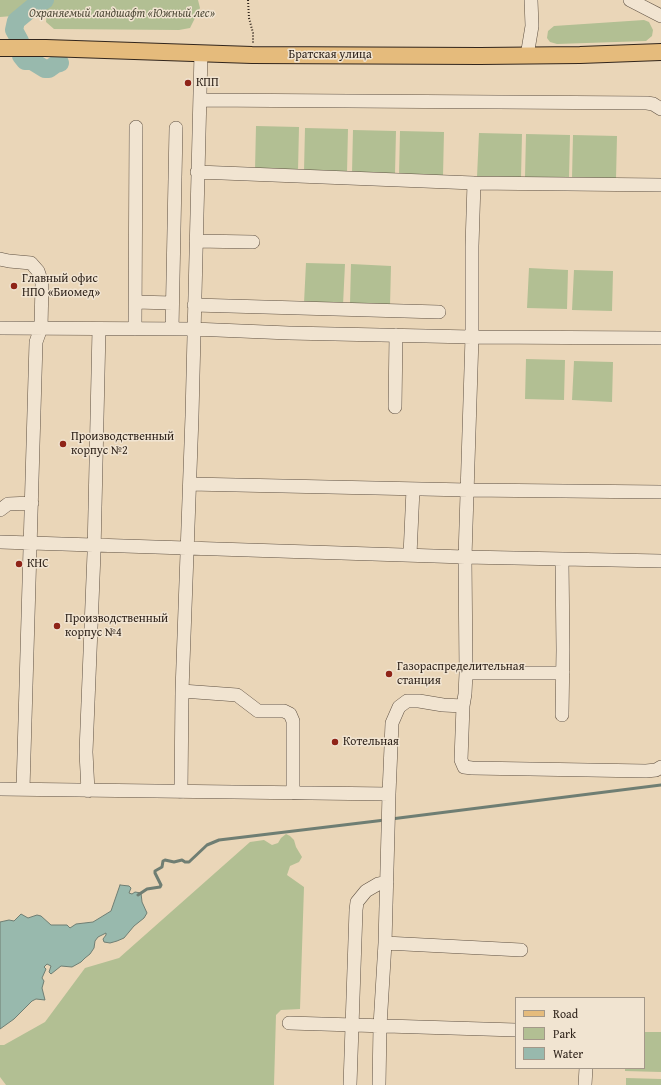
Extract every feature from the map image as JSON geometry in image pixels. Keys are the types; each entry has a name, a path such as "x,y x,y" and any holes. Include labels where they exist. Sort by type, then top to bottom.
{"main road":[{"name":"Братская улица","path":"0,48 252,54 527,56 661,52"}],"lane":[{"path":"527,56 532,26 531,0"},
{"path":"630,0 661,16"},
{"path":"181,792 182,691 190,484 201,53"},
{"path":"200,100 647,103 661,108"},
{"path":"135,329 136,127"},
{"path":"172,329 176,128"},
{"path":"197,172 474,183 661,185"},
{"path":"474,183 472,337 465,557 466,673 461,760 464,767 468,768 646,771 656,770 661,767"},
{"path":"196,241 253,242"},
{"path":"0,259 4,261 31,262 38,271 42,283 41,328 36,342 23,789"},
{"path":"136,302 172,303"},
{"path":"194,305 439,312"},
{"path":"0,328 193,329 396,336 661,338"},
{"path":"88,791 86,752 94,545 99,329"},
{"path":"395,407 396,336"},
{"path":"190,484 468,490 661,492"},
{"path":"410,555 413,489"},
{"path":"0,510 8,504 32,503"},
{"path":"0,542 562,560 661,561"},
{"path":"562,560 562,715"},
{"path":"466,673 563,673"},
{"path":"182,691 237,695 258,710 284,712 290,714 293,720 292,793"},
{"path":"379,1085 380,1026 385,944 391,731 394,717 399,707 413,700 443,705 463,706"},
{"path":"0,789 389,794"},
{"path":"350,1085 351,1025 357,902 366,891 372,887 387,882"},
{"path":"385,944 522,950"},
{"path":"289,1023 515,1030"},
{"path":"585,1085 586,1069"}],"path":[{"path":"248,0 249,18 253,33 252,54"}],"green space":[{"name":"Охраняемый ландшафт «Южный лес»","path":"0,0 198,0 200,8 190,28 179,30 54,29 46,22 47,13 42,9 33,9 13,16 0,17"},
{"path":"644,20 649,22 653,30 652,36 646,41 557,44 550,42 547,38 548,31 554,26"},
{"path":"256,126 299,127 298,171 255,170"},
{"path":"305,128 348,129 347,173 304,171"},
{"path":"353,130 396,131 395,174 352,173"},
{"path":"400,131 444,132 443,176 399,175"},
{"path":"479,133 522,134 521,178 477,177"},
{"path":"526,134 570,135 569,178 525,177"},
{"path":"573,135 617,136 616,179 572,178"},
{"path":"306,263 345,264 343,305 304,303"},
{"path":"351,264 391,266 390,306 350,304"},
{"path":"529,268 568,270 567,309 527,308"},
{"path":"574,270 613,271 612,311 572,310"},
{"path":"526,359 565,360 564,400 525,399"},
{"path":"574,361 613,362 612,402 572,400"},
{"path":"286,834 294,840 302,857 299,862 290,866 287,875 304,887 300,1009 281,1010 276,1015 274,1085 6,1085 0,1077 0,1045 4,1045 45,1022 85,968 119,958 250,842 264,840 272,845 278,843"},
{"path":"645,1032 661,1032 661,1072 625,1071 625,1069 645,1069"},
{"path":"626,1078 661,1079 661,1085 626,1085"}],"water":[{"path":"120,885 129,886 131,888 129,893 141,893 142,902 147,913 144,918 134,926 124,938 117,941 110,943 104,942 103,939 106,933 98,937 90,954 81,962 72,967 61,966 51,974 49,972 51,966 47,964 44,967 46,969 42,978 44,981 42,988 45,1000 36,999 32,1001 14,1019 0,1029 0,922 9,920 14,921 21,914 28,918 37,915 41,916 51,925 67,925 70,928 76,924 93,922 111,911"}],"waterway":[{"path":"20,41 14,30 16,21 34,6 45,0"},
{"path":"21,56 25,61 32,61 45,69 49,69 60,63"},
{"path":"391,819 661,785"},
{"path":"138,895 147,889 160,887 161,885 155,871 162,867 163,861 174,862 182,860 189,862 207,845 219,840 385,820"}],"place":[{"name":"КПП","path":"188,83"},
{"name":"Главный офис НПО «Биомед»","path":"14,286"},
{"name":"Производственный корпус №2","path":"63,444"},
{"name":"КНС","path":"19,564"},
{"name":"Производственный корпус №4","path":"57,626"},
{"name":"Газораспределительная станция","path":"389,674"},
{"name":"Котельная","path":"335,742"}]}
